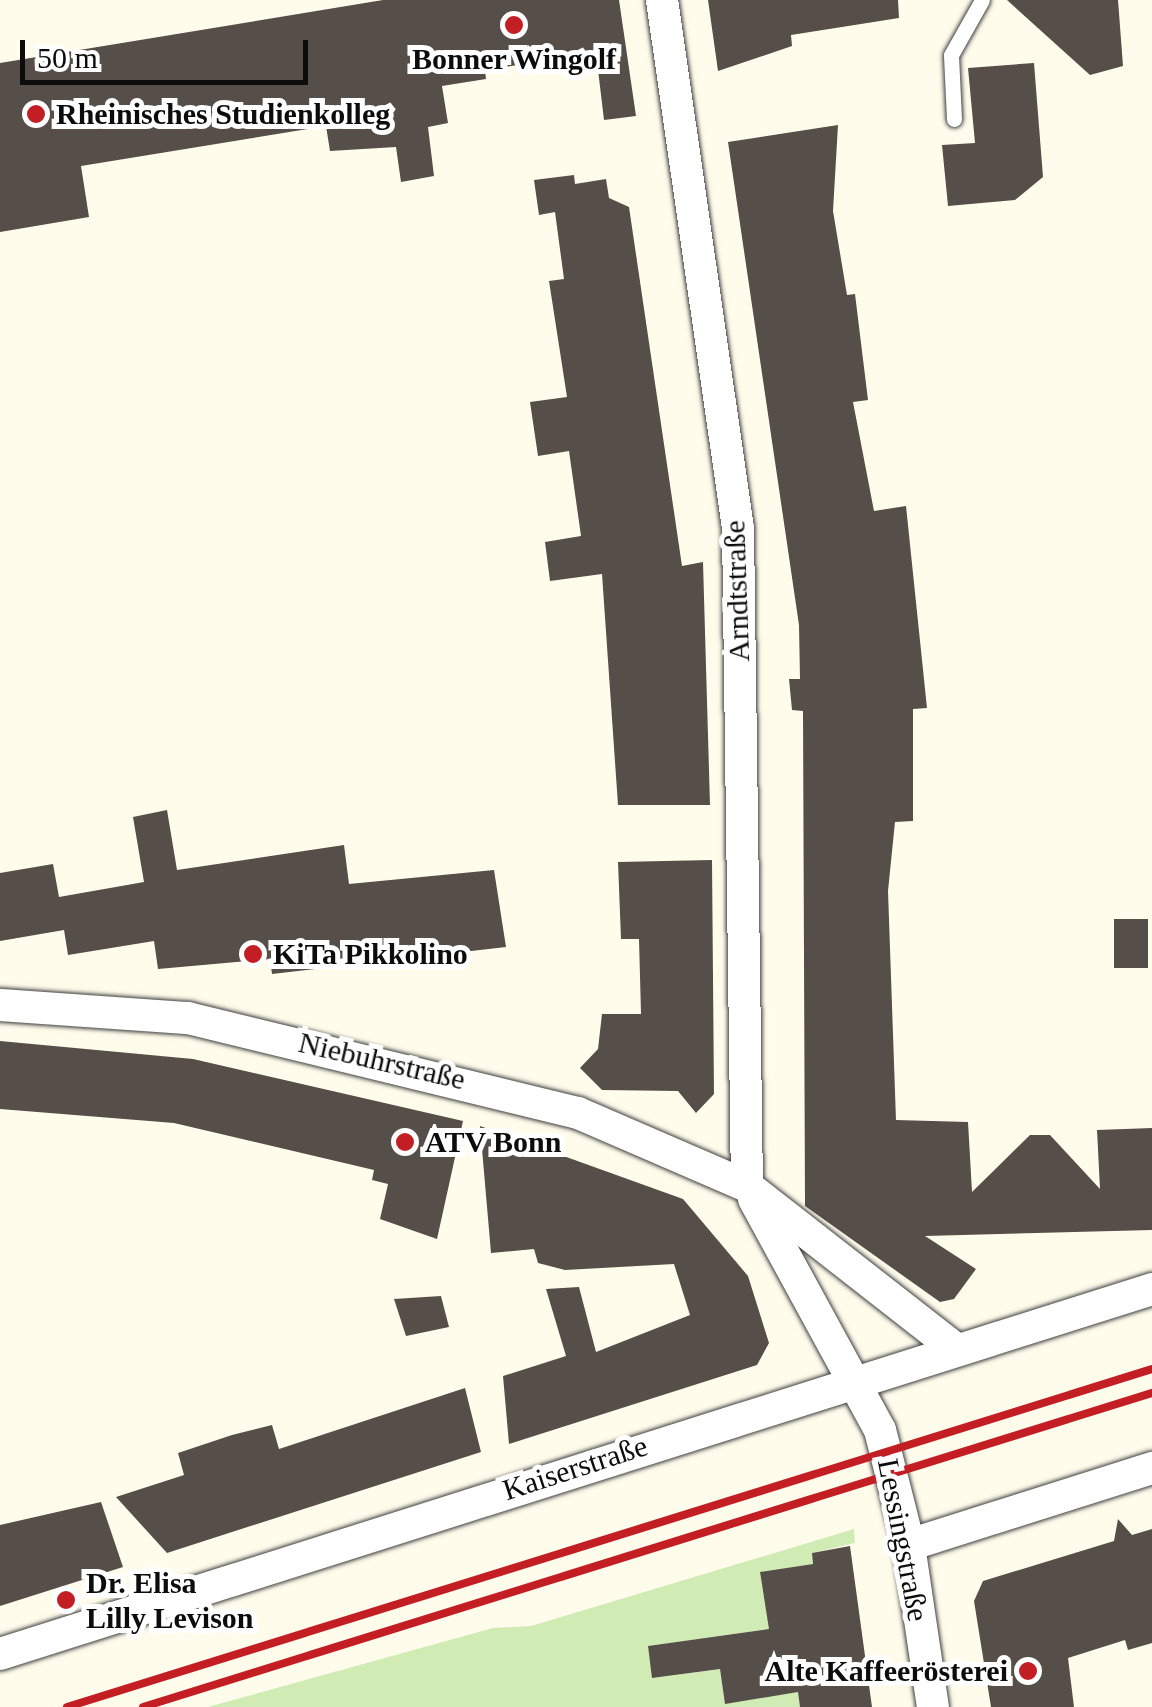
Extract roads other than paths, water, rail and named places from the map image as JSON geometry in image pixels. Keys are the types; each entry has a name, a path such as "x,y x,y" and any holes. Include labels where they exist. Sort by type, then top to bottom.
{"street":[{"name":"Arndtstraße","path":"662,0 738,528 747,1186"},
{"name":"Niebuhrstraße","path":"0,1005 188,1018 400,1064 578,1113 747,1186 954,1348"},
{"path":"747,1186 854,1378"},
{"name":"Kaiserstraße","path":"0,1654 854,1378 1152,1289"},
{"name":"Lessingstraße","path":"854,1378 894,1473 909,1546 932,1707"},
{"path":"909,1546 1152,1468"}],"lane":[{"path":"954,119 951,55 982,0"}],"railway":[{"path":"67,1707 1152,1369"},
{"path":"143,1707 1152,1393"}],"place":[{"name":"Bonner Wingolf","path":"514,25"},
{"name":"Rheinisches Studienkolleg","path":"36,114"},
{"name":"KiTa Pikkolino","path":"253,954"},
{"name":"ATV Bonn","path":"405,1142"},
{"name":"Dr. Elisa Lilly Levison","path":"66,1600"},
{"name":"Alte Kaffeerösterei","path":"1028,1671"}]}
